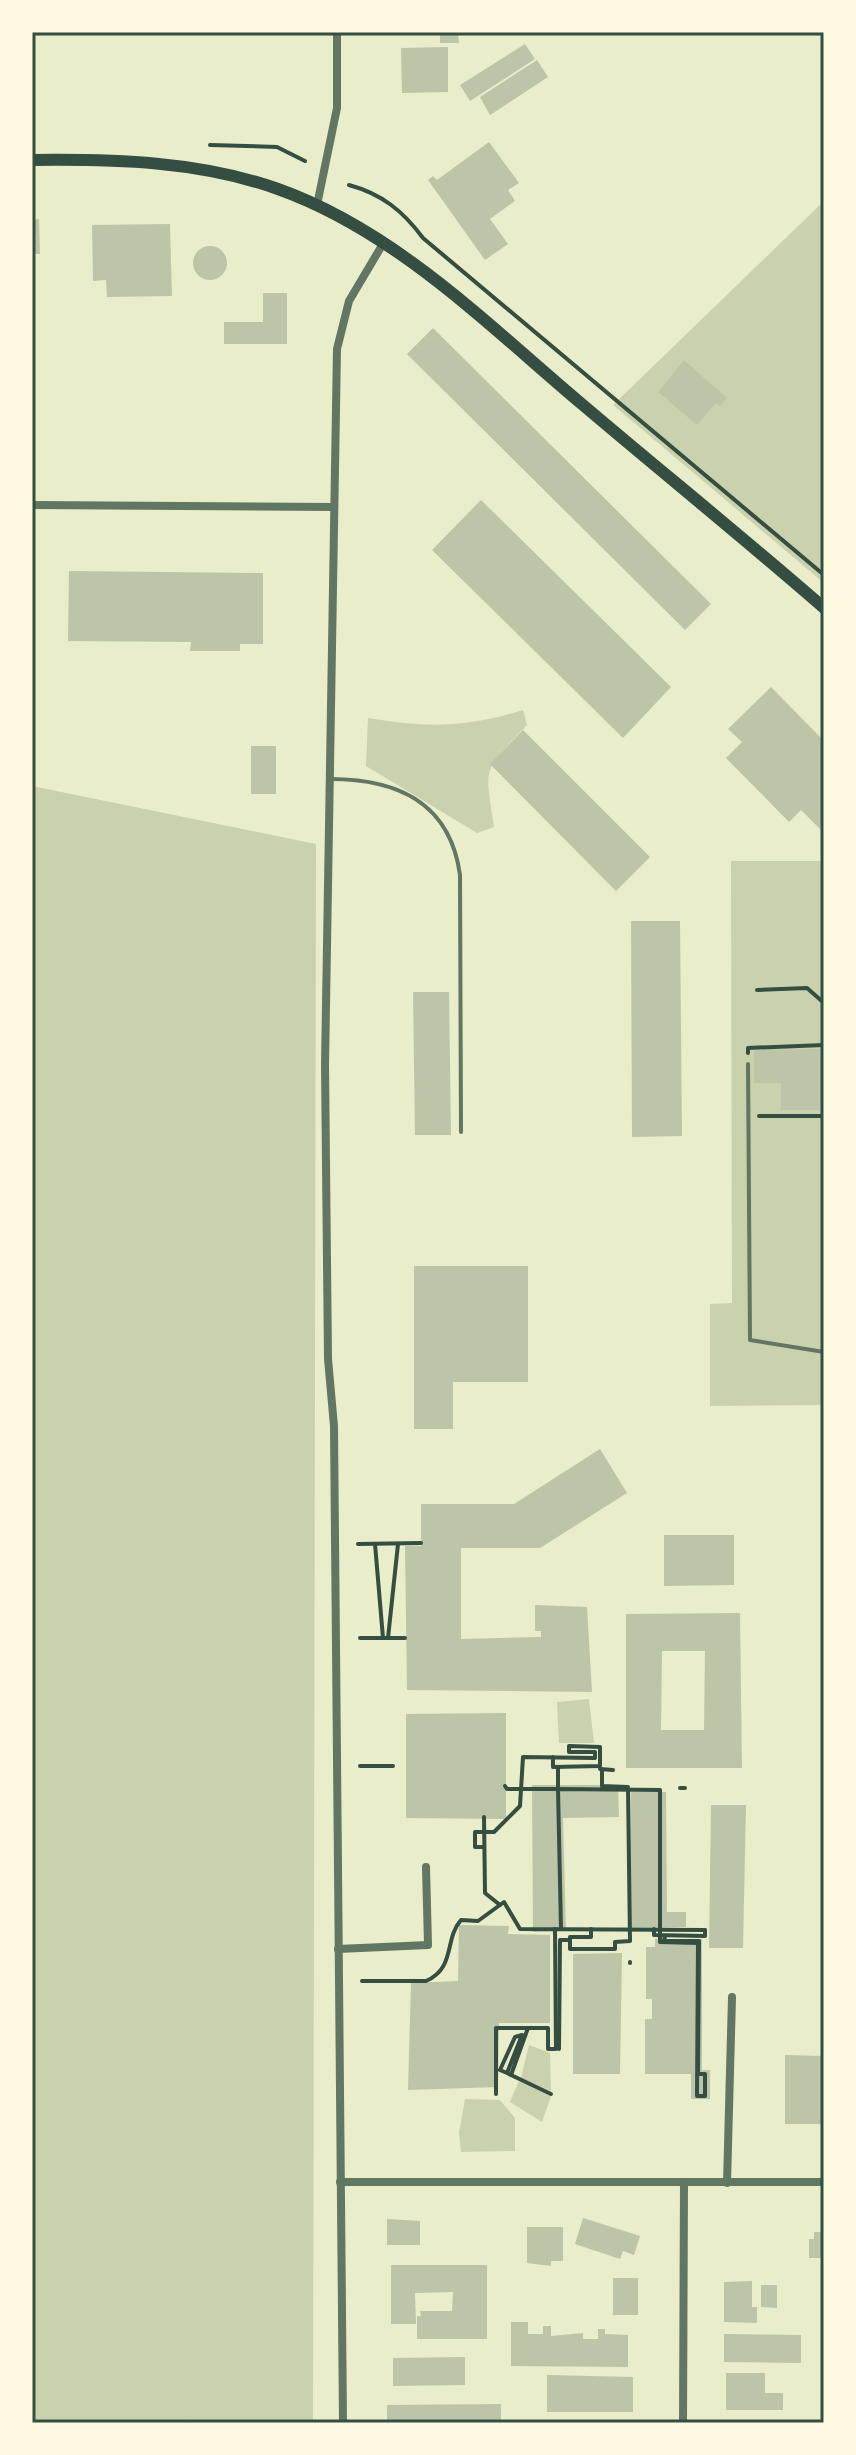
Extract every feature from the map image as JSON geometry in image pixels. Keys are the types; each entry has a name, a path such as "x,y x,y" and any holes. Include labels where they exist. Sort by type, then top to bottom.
{"main road":[{"path":"32,160 137,161 215,171 278,189 317,205 384,242 468,308 824,608"}],"street":[{"path":"317,205 337,108 337,32"},
{"path":"343,2423 334,1426 328,1359 325,1081 334,507 337,349 342,317 357,284 384,242"},
{"path":"32,505 334,507"},
{"path":"338,1949 428,1945 426,1867"},
{"path":"727,2183 732,1997"},
{"path":"340,2182 824,2182"},
{"path":"683,2423 684,2183"}],"lane":[{"path":"330,779 369,780 404,793 432,813 453,843 460,875 461,1132"},
{"path":"748,1064 750,1340 824,1352"}],"path":[{"path":"210,145 277,147 305,161"},
{"path":"349,185 366,190 404,212 423,238 824,575"},
{"path":"757,990 807,988 824,1003"},
{"path":"748,1064 748,1048 824,1045"},
{"path":"748,1116 824,1116"},
{"path":"358,1544 421,1543"},
{"path":"375,1544 386,1638"},
{"path":"386,1638 398,1544"},
{"path":"360,1638 405,1638"},
{"path":"484,1847 475,1847 475,1832 494,1832 512,1818 520,1806 523,1757 595,1758 595,1752 569,1752 569,1746 600,1747 602,1786 628,1787 630,1941 615,1942 615,1949 570,1949 570,1937 591,1937 591,1929"},
{"path":"553,1757 553,1767 613,1770"},
{"path":"360,1766 393,1766"},
{"path":"554,2049 558,1767"},
{"path":"505,1789 660,1790 660,1942 698,1943 697,2096 705,2096 705,2074 698,2074 699,1941 664,1941 665,1936"},
{"path":"484,1817 485,1893 500,1905"},
{"path":"454,1916 461,1920 478,1921 504,1902 520,1929 654,1929 705,1930 705,1936 654,1935 654,1929"},
{"path":"362,1981 426,1981 435,1977 451,1953 452,1930 461,1920"},
{"path":"496,2094 496,2028 548,2028 548,2049 559,2049 560,1940 570,1940"},
{"path":"509,2074 528,2028"},
{"path":"509,2074 522,2035 515,2037 500,2070 551,2094"}],"green space":[{"path":"824,201 824,583 613,405"},
{"path":"523,710 527,725 490,770 488,779 494,827 477,833 366,766 368,718 410,724 446,724 482,720"},
{"path":"32,786 316,844 313,2423 196,2423 188,2419 187,2423 32,2423"},
{"path":"731,861 824,861 824,1405 710,1406 710,1304 732,1303"},
{"path":"589,1699 594,1743 559,1743 557,1702"},
{"path":"529,2045 550,2053 551,2091 521,2078"},
{"path":"519,2081 551,2096 542,2122 510,2102"},
{"path":"465,2099 500,2100 515,2118 515,2151 461,2152 459,2133"}],"building":[{"path":"440,33 458,33 459,43 440,43"},
{"path":"525,44 535,59 470,101 460,85"},
{"path":"448,47 448,92 402,93 401,48"},
{"path":"537,60 548,77 490,115 480,97"},
{"path":"489,142 519,183 508,190 515,201 490,219 508,244 485,260 428,180 433,176 437,180"},
{"path":"39,219 40,254 32,254 32,220"},
{"path":"170,224 172,296 107,297 106,280 93,281 92,225"},
{"path":"210,246 222,251 227,263 222,275 210,280 198,275 193,263 198,251"},
{"path":"263,293 287,293 287,344 224,344 224,322 263,322"},
{"path":"433,328 711,604 685,630 407,354"},
{"path":"684,360 727,398 720,406 716,403 697,425 658,392"},
{"path":"481,500 671,687 623,738 432,550"},
{"path":"69,571 263,573 263,644 240,644 240,651 190,651 191,642 68,641"},
{"path":"771,687 824,741 824,833 801,810 789,822 726,758 742,742 728,729"},
{"path":"523,730 650,857 616,891 490,764"},
{"path":"251,746 276,746 276,794 251,794"},
{"path":"631,921 680,921 682,1136 632,1137"},
{"path":"413,992 449,992 451,1135 415,1135"},
{"path":"824,1049 824,1110 781,1110 781,1083 754,1083 754,1050"},
{"path":"414,1266 528,1266 528,1382 453,1382 453,1429 414,1429"},
{"path":"600,1449 627,1493 540,1548 461,1548 461,1639 541,1637 541,1631 535,1631 535,1605 587,1607 592,1692 407,1690 405,1546 421,1546 421,1504 514,1504"},
{"path":"664,1535 734,1535 734,1585 664,1586"},
{"path":"740,1613 742,1768 626,1768 626,1614","holes":["662,1651 705,1651 704,1730 661,1730"]},
{"path":"506,1713 506,1819 406,1818 406,1714"},
{"path":"532,1785 618,1785 619,1817 563,1818 566,1931 533,1932"},
{"path":"631,1792 666,1792 667,1912 686,1912 686,1927 630,1928"},
{"path":"711,1805 746,1805 743,1948 709,1948"},
{"path":"459,1925 509,1926 508,1934 550,1935 550,2023 499,2023 498,2087 408,2090 411,1983 458,1981"},
{"path":"655,1939 702,1939 702,2070 710,2070 710,2099 691,2099 691,2074 645,2074 645,2019 652,2019 652,1999 646,1999 646,1947 655,1947"},
{"path":"622,1953 620,2074 573,2074 573,1954"},
{"path":"785,2055 824,2056 824,2124 785,2124"},
{"path":"583,2218 640,2236 634,2255 623,2251 620,2259 575,2244"},
{"path":"387,2219 420,2221 420,2245 387,2245"},
{"path":"527,2227 563,2227 563,2261 551,2261 551,2266 527,2263"},
{"path":"814,2232 824,2232 824,2258 809,2258 809,2239 814,2239"},
{"path":"391,2265 487,2265 487,2339 417,2339 417,2316 421,2316 420,2311 452,2311 453,2292 415,2293 416,2324 391,2324"},
{"path":"613,2278 638,2278 638,2315 613,2315"},
{"path":"752,2281 752,2307 757,2307 757,2323 724,2322 724,2282"},
{"path":"761,2285 777,2285 777,2308 761,2307"},
{"path":"511,2322 528,2322 528,2334 543,2334 543,2326 551,2326 551,2336 583,2333 583,2339 598,2339 598,2329 605,2329 605,2334 628,2335 628,2367 511,2366"},
{"path":"724,2334 801,2335 801,2363 724,2362"},
{"path":"465,2357 465,2385 393,2386 393,2358"},
{"path":"726,2373 765,2373 765,2393 783,2393 783,2410 726,2410"},
{"path":"547,2375 633,2377 633,2412 547,2412"},
{"path":"501,2404 501,2423 387,2423 387,2405"}]}
